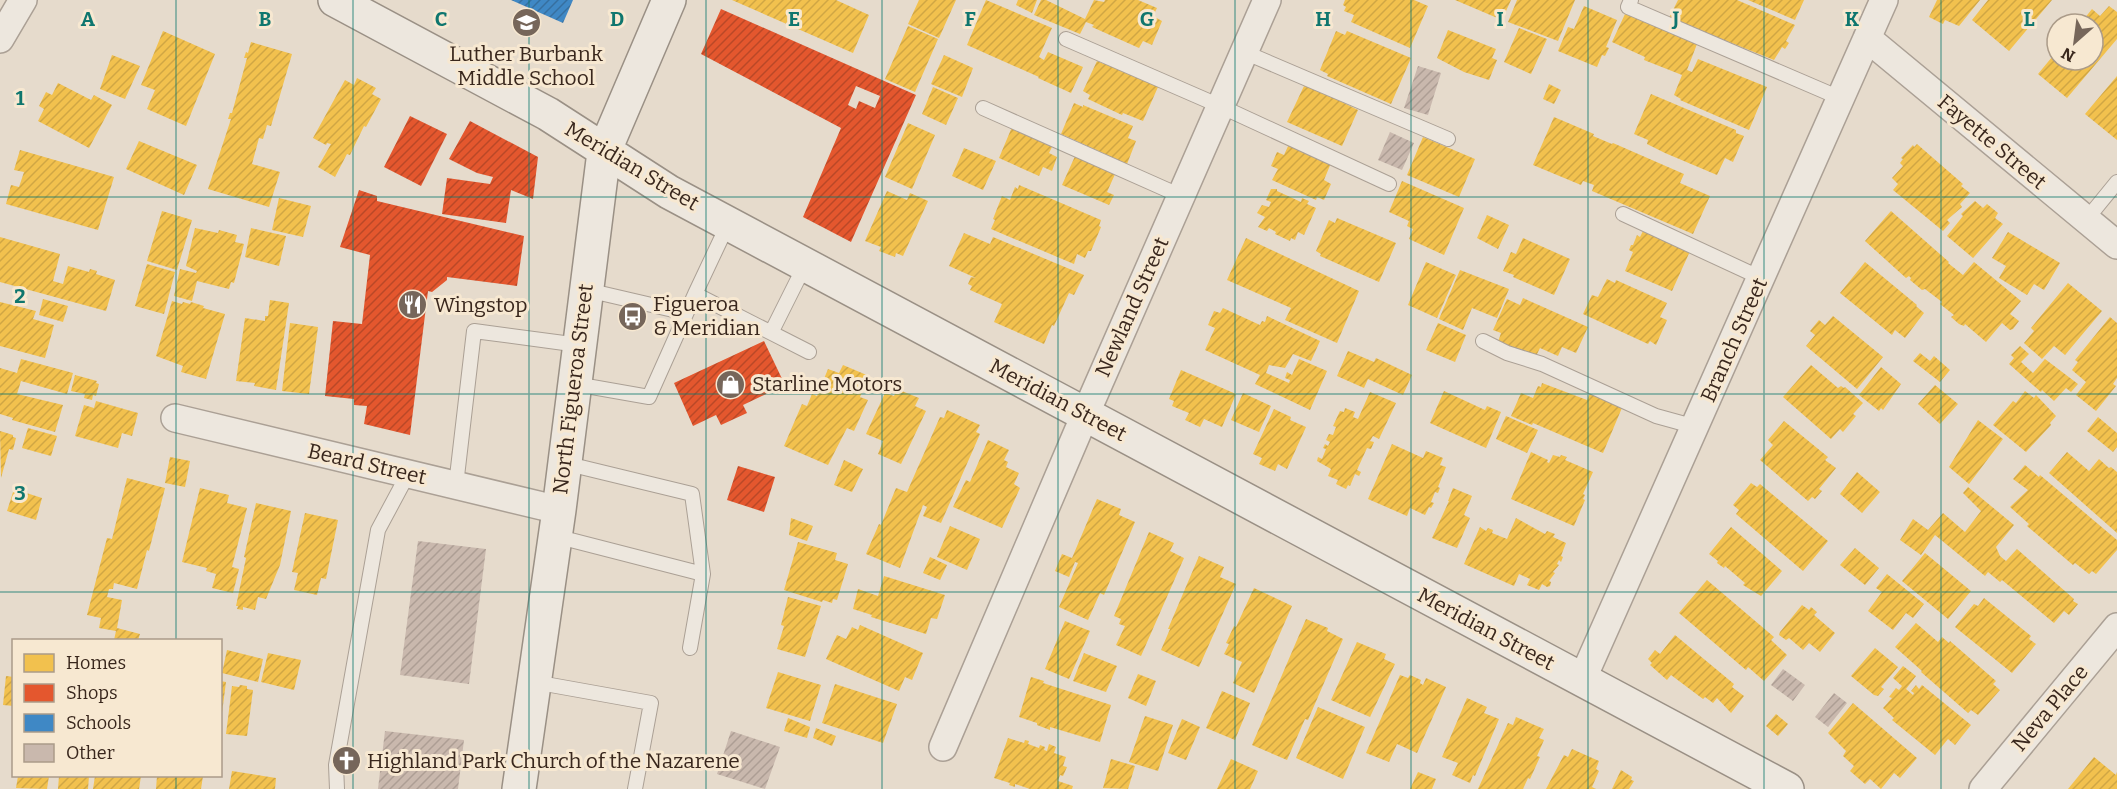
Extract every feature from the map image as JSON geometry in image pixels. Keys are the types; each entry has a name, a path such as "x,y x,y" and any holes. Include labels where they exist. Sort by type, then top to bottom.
{"street":[{"path":"0,39 23,0"},
{"name":"Meridian Street","path":"335,0 548,114 669,192 1787,789"},
{"name":"North Figueroa Street","path":"519,789 557,523 604,152 669,0"},
{"name":"Newland Street","path":"943,747 1085,415 1267,0"},
{"name":"Branch Street","path":"1582,680 1884,0"},
{"name":"Fayette Street","path":"1868,38 2117,245"},
{"name":"Beard Street","path":"175,418 456,485 557,523"},
{"name":"Neva Place","path":"1983,789 2117,627"}],"lane":[{"path":"1631,0 1628,7 1840,98"},
{"path":"1066,39 1220,106 1389,184"},
{"path":"1244,52 1448,140"},
{"path":"983,108 1181,196"},
{"path":"2086,220 2117,182"},
{"path":"1623,214 1761,279"},
{"path":"574,384 649,396 728,224"},
{"path":"772,332 805,265"},
{"path":"585,290 686,313"},
{"path":"694,294 809,352"},
{"path":"456,485 474,330 579,345"},
{"path":"1483,341 1507,353 1542,364 1656,416 1696,427"},
{"path":"564,463 692,494 703,574 690,648"},
{"path":"338,789 336,765 378,530 408,474"},
{"path":"557,523 703,574"},
{"path":"534,682 651,703 635,789"}],"building: Homes":[{"path":"732,0 836,0 869,15 853,53"},
{"path":"919,0 956,0 939,38 908,24"},
{"path":"986,0 1052,28 1039,57 1044,60 1048,52 1083,67 1071,93 967,45"},
{"path":"1018,0 1037,0 1032,13 1016,5"},
{"path":"1041,0 1046,0 1085,19 1094,0 1104,2 1105,0 1138,0 1157,8 1153,16 1162,21 1152,45 1143,41 1139,48 1092,27 1094,25 1086,22 1080,34 1034,15"},
{"path":"1345,0 1414,0 1428,6 1410,48 1351,22 1354,15 1344,11"},
{"path":"1455,0 1511,0 1502,20"},
{"path":"1517,0 1575,0 1558,41 1508,22"},
{"path":"1678,0 1737,0 1795,25 1786,41 1789,43 1785,49 1782,47 1774,60 1669,18"},
{"path":"1748,0 1804,0 1795,20"},
{"path":"1937,0 1980,0 1959,26 1945,20 1943,24 1929,17"},
{"path":"1988,0 2052,0 2009,51 1972,20"},
{"path":"1584,6 1617,20 1606,47 1609,48 1605,56 1602,55 1597,67 1558,51 1568,27 1574,29"},
{"path":"2109,6 2117,12 2117,39 2105,53 2105,12"},
{"path":"1625,14 1697,44 1687,70 1692,72 1698,59 1767,87 1749,130 1680,100 1674,95 1682,75 1644,60 1645,57 1612,42"},
{"path":"908,26 938,39 915,92 885,79"},
{"path":"1519,28 1547,39 1531,74 1504,62"},
{"path":"1448,30 1496,49 1492,58 1497,60 1489,80 1464,72 1437,58"},
{"path":"163,31 215,54 186,126 147,109 155,90 141,85"},
{"path":"1336,31 1345,35 1347,31 1411,58 1391,104 1327,76 1328,74 1320,70"},
{"path":"251,42 292,54 271,126 267,125 263,139 259,138 252,164 280,172 269,207 208,189 231,119 228,119 232,113 247,58 244,58"},
{"path":"112,55 140,66 125,99 100,89"},
{"path":"944,55 973,68 962,97 931,84"},
{"path":"1097,61 1104,64 1105,61 1158,87 1143,121 1123,113 1122,115 1088,99 1090,95 1083,91"},
{"path":"2045,66 2045,72 2089,72 2067,98 2038,74"},
{"path":"2117,76 2117,140 2085,114"},
{"path":"357,78 376,88 372,94 381,99 335,177 318,167 331,144 326,145 313,138 345,80 354,85"},
{"path":"58,83 91,100 94,95 112,105 89,148 38,121 44,109 39,106 46,92 52,95"},
{"path":"1549,84 1561,90 1554,104 1543,99"},
{"path":"1304,86 1358,110 1342,146 1287,122"},
{"path":"933,87 958,98 946,125 922,114"},
{"path":"1651,94 1736,130 1736,133 1744,136 1733,162 1725,158 1717,175 1665,153 1647,144 1648,140 1634,134"},
{"path":"1074,103 1133,126 1128,138 1136,141 1127,164 1061,134"},
{"path":"1554,117 1684,174 1680,183 1710,196 1693,234 1592,191 1594,185 1583,181 1581,185 1533,165"},
{"path":"908,123 935,135 912,189 885,177"},
{"path":"1012,127 1053,145 1049,153 1057,157 1052,171 1043,167 1039,176 999,158"},
{"path":"1423,137 1475,159 1459,197 1407,175"},
{"path":"139,141 197,165 184,195 126,169"},
{"path":"1289,144 1331,163 1324,180 1331,184 1324,200 1317,197 1316,200 1272,180 1278,169 1271,166 1277,152 1284,155"},
{"path":"1917,144 1963,184 1961,186 1970,193 1960,204 1962,207 1947,220 1950,223 1943,231 1893,190 1898,184 1892,178 1903,166 1900,163 1903,159 1901,158 1913,145 1914,147"},
{"path":"964,148 996,161 983,190 952,176"},
{"path":"20,150 114,177 98,230 6,204 11,185 19,187 24,172 14,170"},
{"path":"1076,154 1116,172 1107,192 1114,195 1109,205 1062,185"},
{"path":"1402,181 1464,208 1444,255 1409,239 1413,229 1407,226 1409,221 1389,212"},
{"path":"1019,185 1101,220 1099,226 1101,227 1091,251 1088,251 1085,258 1077,254 1074,264 991,229 1002,196 1010,200 1015,187 1018,189"},
{"path":"1271,189 1277,189 1301,202 1302,198 1309,201 1307,204 1316,208 1304,235 1298,232 1295,240 1291,238 1290,241 1275,234 1276,232 1269,228 1267,231 1258,227 1265,217 1257,213 1262,205 1269,207 1271,202 1266,200"},
{"path":"887,191 907,200 910,193 928,201 903,256 896,253 895,257 879,251 881,247 865,241"},
{"path":"279,198 311,206 303,237 272,230"},
{"path":"1975,201 1983,208 1987,204 1998,213 1995,218 2003,224 1973,258 1947,236 1963,216 1961,214"},
{"path":"162,211 192,220 177,270 147,261"},
{"path":"1891,211 1963,275 1974,262 2021,301 2010,314 2019,321 2013,329 2010,330 2002,323 1986,342 1965,324 1964,326 1959,324 1951,317 1954,315 1940,304 1942,302 1925,289 1922,290 1910,280 1909,276 1906,278 1865,241"},
{"path":"1487,215 1509,225 1498,249 1477,238"},
{"path":"1337,218 1396,243 1379,282 1320,256 1321,254 1316,251 1329,220 1335,223"},
{"path":"195,228 218,233 219,230 237,235 235,242 244,244 234,283 231,282 229,289 197,281 192,301 174,296 180,269 196,273 197,271 186,266"},
{"path":"251,228 286,236 279,266 245,257"},
{"path":"1644,229 1691,249 1672,291 1625,271 1633,252 1629,250 1631,245 1637,235 1640,237"},
{"path":"2008,232 2060,263 2044,290 2034,284 2027,295 1999,278 2006,266 1992,258"},
{"path":"964,233 990,244 993,237 1084,275 1074,295 1069,293 1044,344 994,322 1002,304 970,290 972,286 968,284 971,277 976,278 949,266"},
{"path":"0,237 60,254 53,281 63,284 68,266 89,272 90,269 97,271 96,274 115,280 106,311 0,282"},
{"path":"1246,238 1359,291 1337,343 1285,320 1291,308 1227,280"},
{"path":"1523,238 1570,259 1554,295 1503,271 1511,252 1516,254"},
{"path":"1426,262 1456,275 1437,318 1408,305"},
{"path":"1865,262 1924,313 1905,338 1895,330 1892,335 1840,293"},
{"path":"147,264 175,272 164,314 135,306"},
{"path":"1460,270 1509,289 1497,318 1472,308 1463,330 1439,319"},
{"path":"1607,279 1615,283 1616,280 1667,303 1660,317 1667,320 1656,345 1650,341 1648,344 1583,314 1592,295 1598,297"},
{"path":"2068,283 2102,311 2065,355 2054,346 2042,359 2024,343 2034,331 2031,328"},
{"path":"1523,298 1588,327 1576,353 1562,347 1558,356 1540,348 1535,358 1498,342 1501,333 1493,330 1507,299 1520,305"},
{"path":"43,299 68,306 63,322 39,315"},
{"path":"270,300 289,303 276,390 254,386 255,383 236,381 245,318 265,321"},
{"path":"172,301 182,304 191,302 225,314 206,379 181,372 183,366 156,356"},
{"path":"0,302 36,311 33,319 54,325 45,358 0,346"},
{"path":"1223,308 1260,325 1262,321 1265,322 1267,316 1320,341 1311,361 1293,354 1285,368 1269,365 1266,373 1289,383 1290,380 1285,378 1287,372 1292,375 1299,359 1327,371 1310,410 1255,384 1260,375 1205,350 1215,328 1208,325 1214,311 1220,313"},
{"path":"1833,316 1883,357 1857,389 1806,346 1815,335 1810,331 1819,320 1825,325"},
{"path":"2110,317 2117,323 2117,378 2113,384 2116,386 2096,411 2076,395 2086,382 2072,370 2078,362 2075,360"},
{"path":"290,323 318,327 309,394 282,391"},
{"path":"1438,323 1466,335 1455,362 1426,350"},
{"path":"2020,346 2029,354 2021,362 2033,373 2045,359 2078,384 2071,392 2066,388 2054,401 2009,364 2014,358 2011,355"},
{"path":"1348,351 1374,362 1376,358 1412,375 1403,395 1368,379 1364,388 1337,376"},
{"path":"1920,353 1930,361 1934,356 1950,370 1940,382 1913,361"},
{"path":"21,359 73,373 67,394 21,381 17,394 63,405 55,432 12,420 13,418 0,414 0,368 17,373"},
{"path":"843,365 869,376 860,397 868,400 854,431 847,428 828,465 784,446 802,404 807,406 812,394 817,396 828,369 839,373"},
{"path":"1811,365 1838,388 1845,387 1863,403 1853,414 1856,416 1843,432 1840,429 1831,439 1783,397"},
{"path":"1881,367 1901,384 1883,410 1881,408 1879,411 1859,395"},
{"path":"1181,370 1236,394 1222,427 1204,419 1200,427 1185,420 1189,413 1172,406 1174,401 1169,399"},
{"path":"75,375 97,381 96,383 99,384 96,396 93,395 92,400 84,398 85,394 71,391"},
{"path":"1542,383 1587,400 1592,389 1624,403 1603,453 1511,416 1521,393 1533,398 1538,386 1541,387"},
{"path":"1935,385 1958,404 1940,424 1918,404"},
{"path":"897,389 919,398 915,406 926,411 901,464 878,454 883,441 866,434 885,393 894,396"},
{"path":"1444,391 1485,410 1487,406 1501,412 1486,448 1430,423"},
{"path":"2025,391 2034,398 2036,395 2056,416 2050,423 2051,425 2026,452 1993,425 2013,401 2016,403"},
{"path":"1370,392 1396,403 1379,439 1373,436 1370,441 1374,442 1371,449 1367,448 1357,470 1361,472 1359,476 1355,474 1350,486 1348,485 1346,489 1336,484 1338,480 1328,476 1331,469 1317,461 1318,457 1322,459 1326,449 1323,448 1325,444 1328,446 1330,442 1326,440 1329,434 1333,435 1336,427 1333,426 1340,411 1344,412 1345,408 1355,412 1353,417 1358,419"},
{"path":"1243,393 1271,406 1259,432 1231,420"},
{"path":"96,401 138,413 132,436 122,433 118,448 75,436 84,405 94,408"},
{"path":"1274,409 1306,427 1287,469 1278,464 1275,471 1259,464 1262,458 1253,454"},
{"path":"947,410 980,425 976,432 980,434 941,523 923,516 927,507 923,505 900,568 866,554 896,488 907,492 940,417 944,418"},
{"path":"1506,416 1538,430 1527,453 1496,439"},
{"path":"2098,417 2117,433 2117,447 2113,452 2087,431"},
{"path":"1978,420 2003,439 1969,484 1949,467"},
{"path":"1784,421 1828,457 1825,460 1836,468 1819,489 1822,491 1815,499 1812,497 1808,501 1760,460 1773,445 1768,440"},
{"path":"28,428 57,436 51,456 22,448"},
{"path":"0,431 16,438 13,450 9,449 1,478"},
{"path":"988,440 1009,450 1004,460 1008,462 1006,467 1019,473 1014,484 1020,488 1002,528 953,507 966,480 970,482"},
{"path":"1392,444 1423,458 1426,451 1443,458 1440,465 1446,467 1438,487 1440,488 1438,493 1435,492 1431,502 1434,503 1425,515 1410,508 1407,516 1368,499"},
{"path":"1531,452 1548,460 1549,463 1553,455 1560,457 1561,455 1567,457 1565,460 1593,472 1583,494 1585,500 1574,526 1511,499"},
{"path":"2067,452 2089,471 2099,459 2117,472 2117,533 2049,473"},
{"path":"170,457 190,461 185,487 165,483"},
{"path":"844,460 863,469 852,492 834,485"},
{"path":"2025,465 2117,540 2117,550 2096,574 2092,571 2089,574 2075,563 2073,565 2027,526 2029,524 2010,507 2028,490 2013,479"},
{"path":"1857,472 1880,492 1862,513 1840,494"},
{"path":"127,478 165,488 137,589 114,583 107,597 122,600 117,628 140,634 138,639 114,639 116,631 99,628 101,618 87,615 107,538 112,539"},
{"path":"1751,483 1757,487 1760,484 1828,541 1803,571 1736,514 1739,510 1733,505"},
{"path":"1968,487 2014,525 1996,547 2000,556 2006,561 2017,549 2078,604 2069,615 2064,611 2054,623 2002,580 2000,582 1988,572 1985,576 1935,535 1921,555 1900,540 1913,519 1928,530 1943,513 1965,532 1981,511 1963,493"},
{"path":"200,488 229,495 227,503 247,508 232,567 239,569 233,593 212,588 216,574 206,571 207,568 182,562"},
{"path":"1453,488 1472,496 1464,515 1470,518 1457,548 1432,538"},
{"path":"14,489 42,498 36,520 7,511"},
{"path":"1097,499 1121,509 1119,515 1135,522 1104,595 1100,593 1088,620 1059,607 1078,563 1075,562 1069,577 1055,571 1062,554 1072,558"},
{"path":"256,503 291,511 280,565 266,599 258,597 255,610 243,607 243,610 237,609 238,606 236,606"},
{"path":"305,513 338,520 326,579 321,578 317,595 294,590 298,573 292,572"},
{"path":"791,518 813,526 807,541 789,535"},
{"path":"1516,518 1545,534 1547,531 1555,534 1553,537 1566,543 1561,562 1559,560 1557,564 1559,565 1549,581 1550,586 1542,584 1539,590 1527,585 1530,579 1519,574 1514,586 1464,564 1480,527 1486,531 1488,528 1493,530 1492,533 1507,539"},
{"path":"950,526 980,539 967,570 937,557"},
{"path":"1731,527 1782,571 1761,596 1743,585 1745,583 1725,566 1724,568 1717,563 1718,561 1709,554"},
{"path":"1149,532 1174,543 1170,551 1184,558 1141,656 1116,645 1125,626 1119,624 1121,619 1114,616"},
{"path":"798,542 837,553 835,560 848,564 837,600 833,599 832,603 823,600 822,602 784,590"},
{"path":"1855,548 1879,568 1865,585 1840,565"},
{"path":"1925,553 1971,591 1948,619 1902,581"},
{"path":"1199,556 1224,567 1220,577 1236,584 1199,667 1161,650"},
{"path":"930,557 947,565 940,580 923,573"},
{"path":"1887,574 1924,604 1913,618 1906,613 1893,630 1868,611 1882,592 1876,588"},
{"path":"884,576 945,595 937,619 931,618 926,634 853,609 858,589 878,596"},
{"path":"1707,580 1774,637 1771,640 1787,655 1764,681 1748,667 1746,670 1679,613"},
{"path":"1254,588 1292,606 1254,693 1233,683 1242,662 1224,654 1229,644 1226,643"},
{"path":"788,597 821,606 805,657 777,649 784,626 781,625"},
{"path":"1984,598 2031,636 2029,639 2036,644 2012,673 1955,627 1974,604 1978,606"},
{"path":"1802,605 1809,610 1811,607 1817,612 1814,615 1835,633 1820,652 1809,643 1803,650 1789,638 1786,640 1779,635"},
{"path":"1306,619 1328,628 1327,631 1343,639 1308,720 1305,719 1287,760 1252,745"},
{"path":"1065,621 1090,631 1069,679 1045,669"},
{"path":"1916,623 1938,642 1942,637 1949,643 1950,641 1996,681 1993,684 2000,690 1978,715 1971,710 1968,713 1895,647"},
{"path":"860,625 923,653 912,680 905,677 899,691 826,659 837,635 846,639 852,627 858,630"},
{"path":"1675,635 1734,684 1732,687 1744,696 1731,713 1717,698 1713,703 1705,697 1703,699 1671,675 1667,680 1650,665 1652,663 1648,659 1655,650 1660,654"},
{"path":"1357,642 1386,654 1384,659 1395,664 1370,717 1331,700"},
{"path":"1875,648 1898,667 1881,687 1884,689 1878,696 1851,676"},
{"path":"227,650 263,659 258,682 222,673"},
{"path":"268,653 301,660 294,690 261,682"},
{"path":"1084,653 1117,666 1106,692 1073,681"},
{"path":"1903,666 1916,676 1906,689 1913,695 1911,691 1916,685 1919,689 1922,685 1971,725 1955,745 1948,739 1935,755 1892,720 1894,718 1883,708 1892,698 1889,697 1896,688 1899,690 1902,686 1893,678"},
{"path":"778,672 821,685 810,721 766,708"},
{"path":"1138,674 1156,681 1146,706 1128,698"},
{"path":"1400,675 1408,678 1410,675 1421,680 1420,683 1423,685 1426,678 1446,687 1417,753 1397,744 1389,762 1366,753"},
{"path":"6,676 12,677 12,706 3,705"},
{"path":"1031,677 1111,705 1100,742 1050,727 1050,730 1019,717"},
{"path":"222,681 226,682 222,713"},
{"path":"835,684 897,704 883,743 822,723"},
{"path":"240,685 253,690 247,736 226,734 232,686 239,687"},
{"path":"1222,691 1250,703 1235,740 1206,728"},
{"path":"1467,698 1487,707 1484,713 1499,719 1470,783 1452,775 1458,763 1442,757"},
{"path":"1853,703 1917,758 1900,778 1894,773 1881,789 1870,779 1865,784 1850,771 1854,766 1843,756 1846,751 1828,733"},
{"path":"1318,707 1365,727 1343,779 1296,758"},
{"path":"1776,714 1788,724 1778,736 1766,726"},
{"path":"1145,716 1173,725 1158,771 1129,762"},
{"path":"1516,717 1544,729 1539,738 1544,740 1537,756 1540,757 1530,779 1528,778 1523,789 1478,789 1508,723 1513,725"},
{"path":"788,718 810,727 807,738 784,731"},
{"path":"1182,719 1200,727 1186,760 1168,753"},
{"path":"816,728 836,736 832,746 813,738"},
{"path":"1008,738 1024,743 1025,740 1029,741 1028,744 1039,748 1040,745 1047,751 1049,744 1056,747 1054,753 1066,757 1063,766 1067,767 1058,781 1073,786 1072,789 1030,789 1015,784 1015,787 994,778"},
{"path":"1572,749 1599,761 1596,769 1599,771 1592,787 1596,789 1546,789 1564,755 1568,757"},
{"path":"2094,757 2116,775 2117,772 2117,789 2068,789"},
{"path":"1111,759 1135,766 1128,789 1103,788"},
{"path":"1231,759 1258,771 1250,789 1217,789"},
{"path":"1621,770 1634,781 1629,789 1612,789"},
{"path":"232,771 276,778 275,789 229,789"},
{"path":"1418,772 1436,779 1432,789 1410,789"},
{"path":"18,777 49,777 47,789 16,788"},
{"path":"59,777 89,777 88,789 58,789"},
{"path":"95,777 141,777 139,789 93,789"},
{"path":"157,777 203,777 201,789 156,789"}],"building: Shops":[{"path":"721,9 916,95 851,242 803,217 841,128 701,54","holes":["856,86 880,96 875,108 859,101 856,109 848,105"]},
{"path":"410,116 447,134 421,186 384,167"},
{"path":"470,121 538,157 533,199 511,190 506,223 442,214 447,178 490,184 493,177 477,173 449,159"},
{"path":"359,190 377,196 377,201 524,236 517,286 447,277 447,280 432,292 428,291 410,435 364,424 367,406 354,405 354,399 325,396 333,321 362,324 370,255 340,247"},
{"path":"764,341 785,385 743,405 747,413 721,425 716,415 693,426 674,383"},
{"path":"738,466 775,477 764,512 727,500"}],"building: Schools":[{"path":"511,0 573,0 563,23"}],"building: Other":[{"path":"1418,66 1441,73 1428,115 1404,108"},
{"path":"1390,132 1414,143 1402,170 1378,160"},
{"path":"418,541 486,549 469,684 400,675"},
{"path":"1783,669 1805,685 1793,701 1771,685"},
{"path":"1834,693 1847,703 1828,727 1815,717"},
{"path":"385,731 464,740 458,789 378,789 381,763 376,763 377,755 382,756"},
{"path":"731,731 780,747 765,789 717,774"}],"place":[{"name":"Luther Burbank Middle School","path":"526,23"},
{"name":"Wingstop","path":"413,305"},
{"name":"Figueroa & Meridian","path":"632,316"},
{"name":"Starline Motors","path":"731,384"},
{"name":"Highland Park Church of the Nazarene","path":"346,761"}]}
